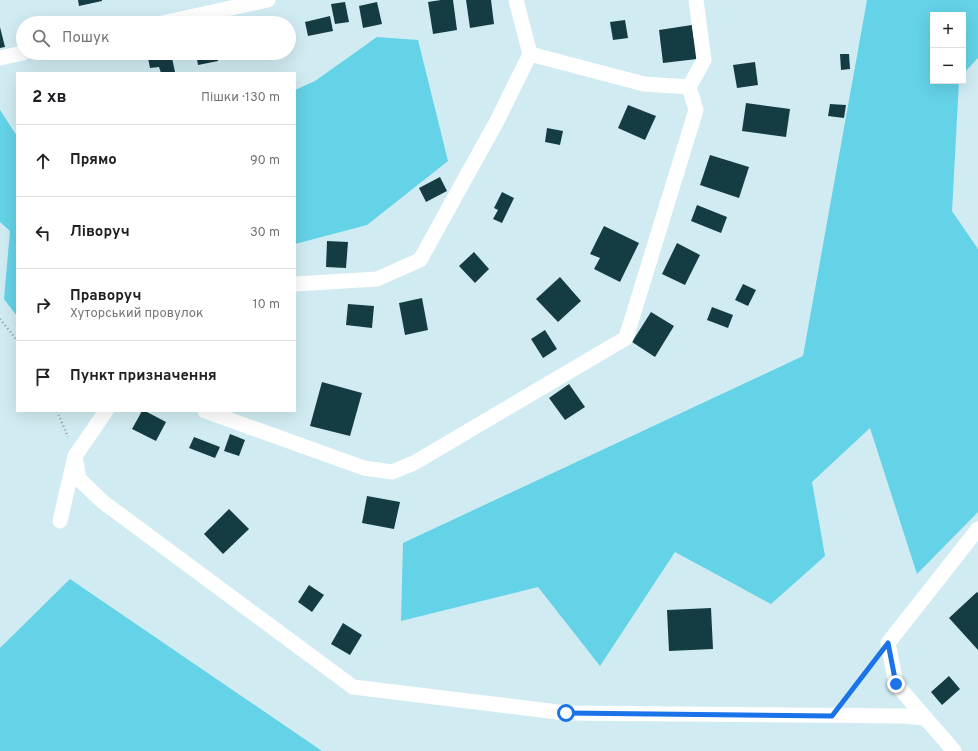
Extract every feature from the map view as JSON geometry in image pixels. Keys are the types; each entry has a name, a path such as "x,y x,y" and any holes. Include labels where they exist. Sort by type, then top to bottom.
{"street":[{"path":"194,16 268,0"},
{"path":"296,284 377,278 420,260 497,121 530,54 516,0"},
{"path":"209,412 364,468 392,472 414,463 626,338 696,110 689,87 704,60 696,0"},
{"path":"530,54 644,84 689,87"},
{"path":"0,58 16,55"},
{"path":"60,521 75,456 105,412"},
{"path":"75,456 79,479 103,502 353,687 566,713 904,716 925,718"},
{"path":"954,751 896,684 888,643 978,529"}],"path":[{"path":"0,319 16,339"},
{"path":"57,412 75,456"},
{"path":"832,716 888,643"}],"shaded area":[{"path":"867,0 978,0 978,58 966,71 966,12 930,12 930,84 959,84 952,211 978,249 978,512 917,574 870,428 812,482 825,556 771,604 675,552 600,666 538,587 401,621 403,543 803,356"},
{"path":"377,37 418,40 448,161 367,225 296,244 296,90 315,81"},
{"path":"0,110 16,134 16,315 4,299 10,231 0,222"},
{"path":"70,579 322,751 0,751 0,648"}],"building":[{"path":"78,0 102,0 102,1 79,6"},
{"path":"453,0 457,30 433,34 428,2"},
{"path":"466,0 491,0 494,24 470,28"},
{"path":"345,2 349,22 335,24 331,4"},
{"path":"377,2 382,24 363,28 359,6"},
{"path":"330,16 333,31 308,36 305,22"},
{"path":"625,20 628,38 613,40 610,22"},
{"path":"692,25 697,59 663,63 659,30"},
{"path":"0,27 5,47 0,48"},
{"path":"840,54 849,54 850,69 841,70"},
{"path":"148,60 172,60 175,72 161,72 159,67 150,68"},
{"path":"197,60 218,61 198,65"},
{"path":"755,62 758,85 737,88 733,65"},
{"path":"746,103 790,109 786,137 742,131"},
{"path":"830,104 846,105 844,118 828,116"},
{"path":"628,105 656,116 645,140 618,128"},
{"path":"547,128 563,131 560,145 545,142"},
{"path":"710,155 749,167 739,198 700,185"},
{"path":"440,177 447,191 426,202 419,188"},
{"path":"502,192 514,198 502,223 493,219 498,210 494,208"},
{"path":"697,205 727,217 721,233 691,221"},
{"path":"604,226 639,243 620,282 594,269 600,258 590,254"},
{"path":"327,241 348,242 346,268 326,267"},
{"path":"677,243 700,255 685,285 662,274"},
{"path":"474,252 489,269 475,283 459,266"},
{"path":"560,277 581,301 558,322 536,299"},
{"path":"743,284 756,290 748,306 735,300"},
{"path":"422,298 428,330 405,335 399,303"},
{"path":"348,304 374,306 372,328 346,325"},
{"path":"712,307 733,315 728,328 707,320"},
{"path":"651,312 674,326 655,357 632,342"},
{"path":"545,330 557,349 543,358 531,339"},
{"path":"322,382 362,393 350,436 310,426"},
{"path":"569,384 585,407 565,420 549,398"},
{"path":"141,412 147,412 166,422 156,441 132,429"},
{"path":"230,434 245,440 239,456 224,451"},
{"path":"194,437 220,447 215,458 189,448"},
{"path":"367,496 400,502 394,529 362,523"},
{"path":"229,509 249,529 223,554 204,534"},
{"path":"309,585 324,595 312,612 298,602"},
{"path":"977,592 978,593 978,650 949,618"},
{"path":"711,608 713,649 669,651 667,610"},
{"path":"343,623 362,635 350,655 331,644"},
{"path":"949,676 960,689 942,705 931,692"}],"route":[{"path":"566,713 832,716 888,643 896,684"}]}
